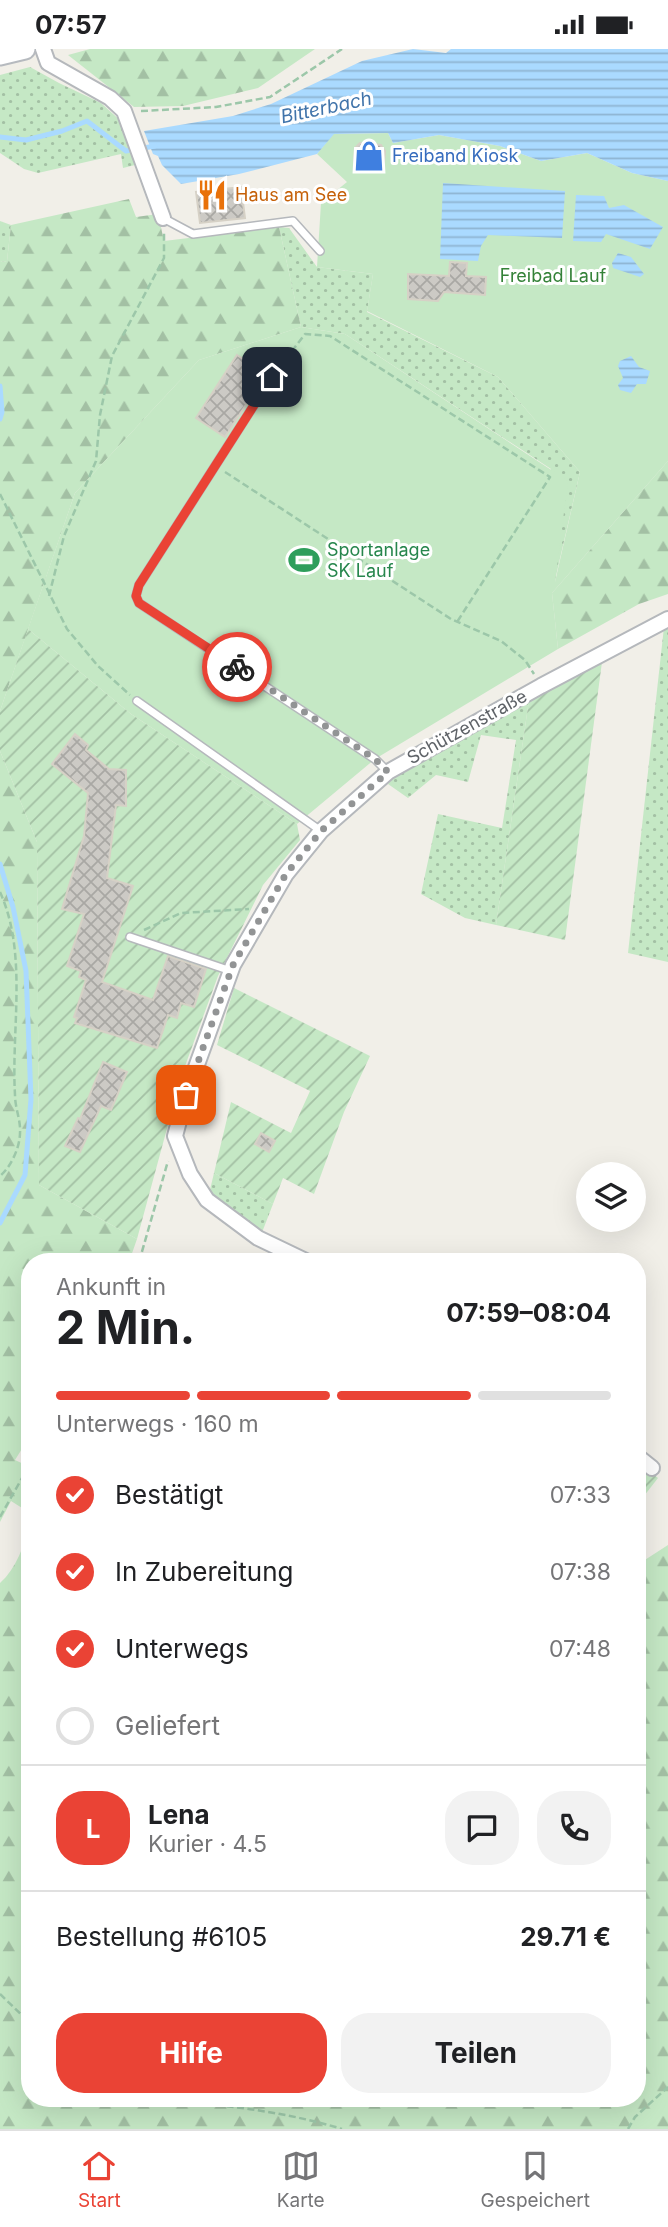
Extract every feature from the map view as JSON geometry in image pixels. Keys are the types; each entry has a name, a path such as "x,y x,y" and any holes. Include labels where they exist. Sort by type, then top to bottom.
{"main road":[{"path":"0,55 25,49"}],"street":[{"path":"43,49 48,63 110,99 124,111 163,218"},
{"name":"Schützenstraße","path":"175,1136 186,1095 231,971 286,874 321,831 388,772 541,686 668,619"},
{"path":"175,1136 190,1174 207,1201 258,1238 289,1253"},
{"path":"646,1463 652,1468"}],"lane":[{"path":"163,218 193,233 293,221 320,251"},
{"path":"272,377 139,585 136,596 139,603 375,759 388,772"},
{"path":"137,701 321,831"},
{"path":"130,937 231,971"}],"path":[{"path":"124,111 157,112 216,107 270,97 342,49"},
{"path":"49,596 64,535 96,461 100,415 112,356 164,258 163,218"},
{"path":"272,377 305,334 330,336 550,478 457,622"},
{"path":"215,466 457,622 501,641 525,660 541,686"},
{"path":"0,495 66,629 90,657 137,701"},
{"path":"0,892 8,909 16,970 15,1097 20,1134 9,1168 0,1175"},
{"path":"130,937 181,913 266,908"},
{"path":"142,1253 175,1136"},
{"path":"0,1517 21,1481"},
{"path":"0,1994 21,2014"},
{"path":"628,2129 635,2117 668,2087"},
{"path":"239,2107 342,2129"}],"green space":[{"path":"90,49 315,49 258,88 183,106 134,107 68,55"},
{"path":"30,67 101,103 123,123 135,165 123,168 121,154 38,173 24,169 0,153 0,75"},
{"name":"Sportanlage SK Lauf","path":"388,133 393,143 439,135 500,146 541,161 587,153 632,173 668,181 668,461 552,593 558,649 375,759 297,824 131,714 28,629 75,493 199,360 301,327 345,334 568,481 555,582 580,472 498,377 367,311 373,274 317,267 321,203 347,182 317,154 333,134"},
{"path":"129,199 136,217 158,214 164,241 279,227 301,327 199,360 75,493 0,711 0,262 7,261 11,225"},
{"path":"0,221 11,225 7,261 0,262"},
{"path":"279,227 289,228 317,267 373,274 367,312 498,377 580,472 552,593 558,649 540,484 551,469 345,334 301,327"},
{"path":"668,461 668,594 639,604 558,649 552,593"},
{"path":"668,625 668,962 628,953 664,627"},
{"path":"28,629 131,714 297,824 300,840 263,885 218,976 181,1077 137,1239 39,1185 37,842 0,751 0,711"},
{"path":"602,662 565,940 496,925 529,700"},
{"path":"529,700 496,925 465,918 421,894 438,814 502,828 516,740 481,735 468,782 436,775 408,798 388,784 396,775"},
{"path":"0,751 37,842 39,1185 137,1239 132,1253 21,1253 21,1450 15,1460 21,1463 21,1507 11,1501 0,1522"},
{"path":"234,988 370,1056 344,1112 314,1194 283,1178 273,1204 214,1173 231,1102 291,1133 310,1091 217,1045"},
{"path":"214,1173 273,1204 261,1235 209,1194"},
{"path":"646,1469 658,1478 646,1493"},
{"path":"668,1545 668,2129 0,2129 0,1583 12,1569 21,1550 21,2107 646,2107 646,1559"}],"water":[{"path":"413,49 446,53 451,49 668,49 668,181 632,173 587,153 541,161 500,146 439,135 393,143 388,133 334,134 317,154 239,174 181,184 162,165 158,156 153,154 144,131 233,116 271,104 362,61"},
{"path":"443,183 565,191 562,238 488,235 481,246 478,261 440,259"},
{"path":"576,195 604,196 609,208 624,205 663,227 650,249 606,234 601,242 573,241"},
{"path":"618,253 631,257 644,274 640,277 613,268 612,263"},
{"path":"631,356 639,367 650,371 646,384 637,384 631,393 620,390 618,385 623,378 618,366 620,361"}],"building":[{"name":"Freiband Kiosk","path":"360,143 381,145 385,151 384,163 379,168 358,166 354,162 355,148"},
{"path":"241,187 245,218 200,223 196,192"},
{"path":"450,262 467,263 466,276 486,277 485,295 444,292 438,301 408,299 408,274 449,276"},
{"path":"237,355 266,374 225,437 196,418"},
{"path":"75,734 88,745 86,750 109,769 126,770 126,806 116,805 107,878 133,886 102,982 153,1000 168,956 206,969 194,1007 181,1003 177,1018 168,1015 157,1048 75,1023 77,1018 74,1017 86,980 79,977 81,971 67,966 84,914 62,909 84,836 88,793 52,764"},
{"path":"103,1062 127,1072 111,1110 101,1106 80,1152 65,1146 78,1118 80,1119"},
{"path":"261,1133 275,1141 269,1152 255,1144"}],"waterway":[{"name":"Bitterbach","path":"0,137 26,140 62,131 87,121 126,151 155,146"},
{"path":"0,386 0,419"},
{"path":"0,864 13,907 26,971 31,1099 25,1175 0,1223"}],"way so far":[{"path":"186,1095 233,965 286,874 321,831 388,772 375,759 237,667"}],"place":[{"name":"Freiband Kiosk","path":"369,156"},
{"name":"Haus am See","path":"212,195"},
{"name":"Sportanlage SK Lauf","path":"304,560"}],"route":[{"path":"237,667 139,603 136,596 139,585 272,377"}],"park label":[{"name":"Freibad Lauf","path":"553,276"}]}
